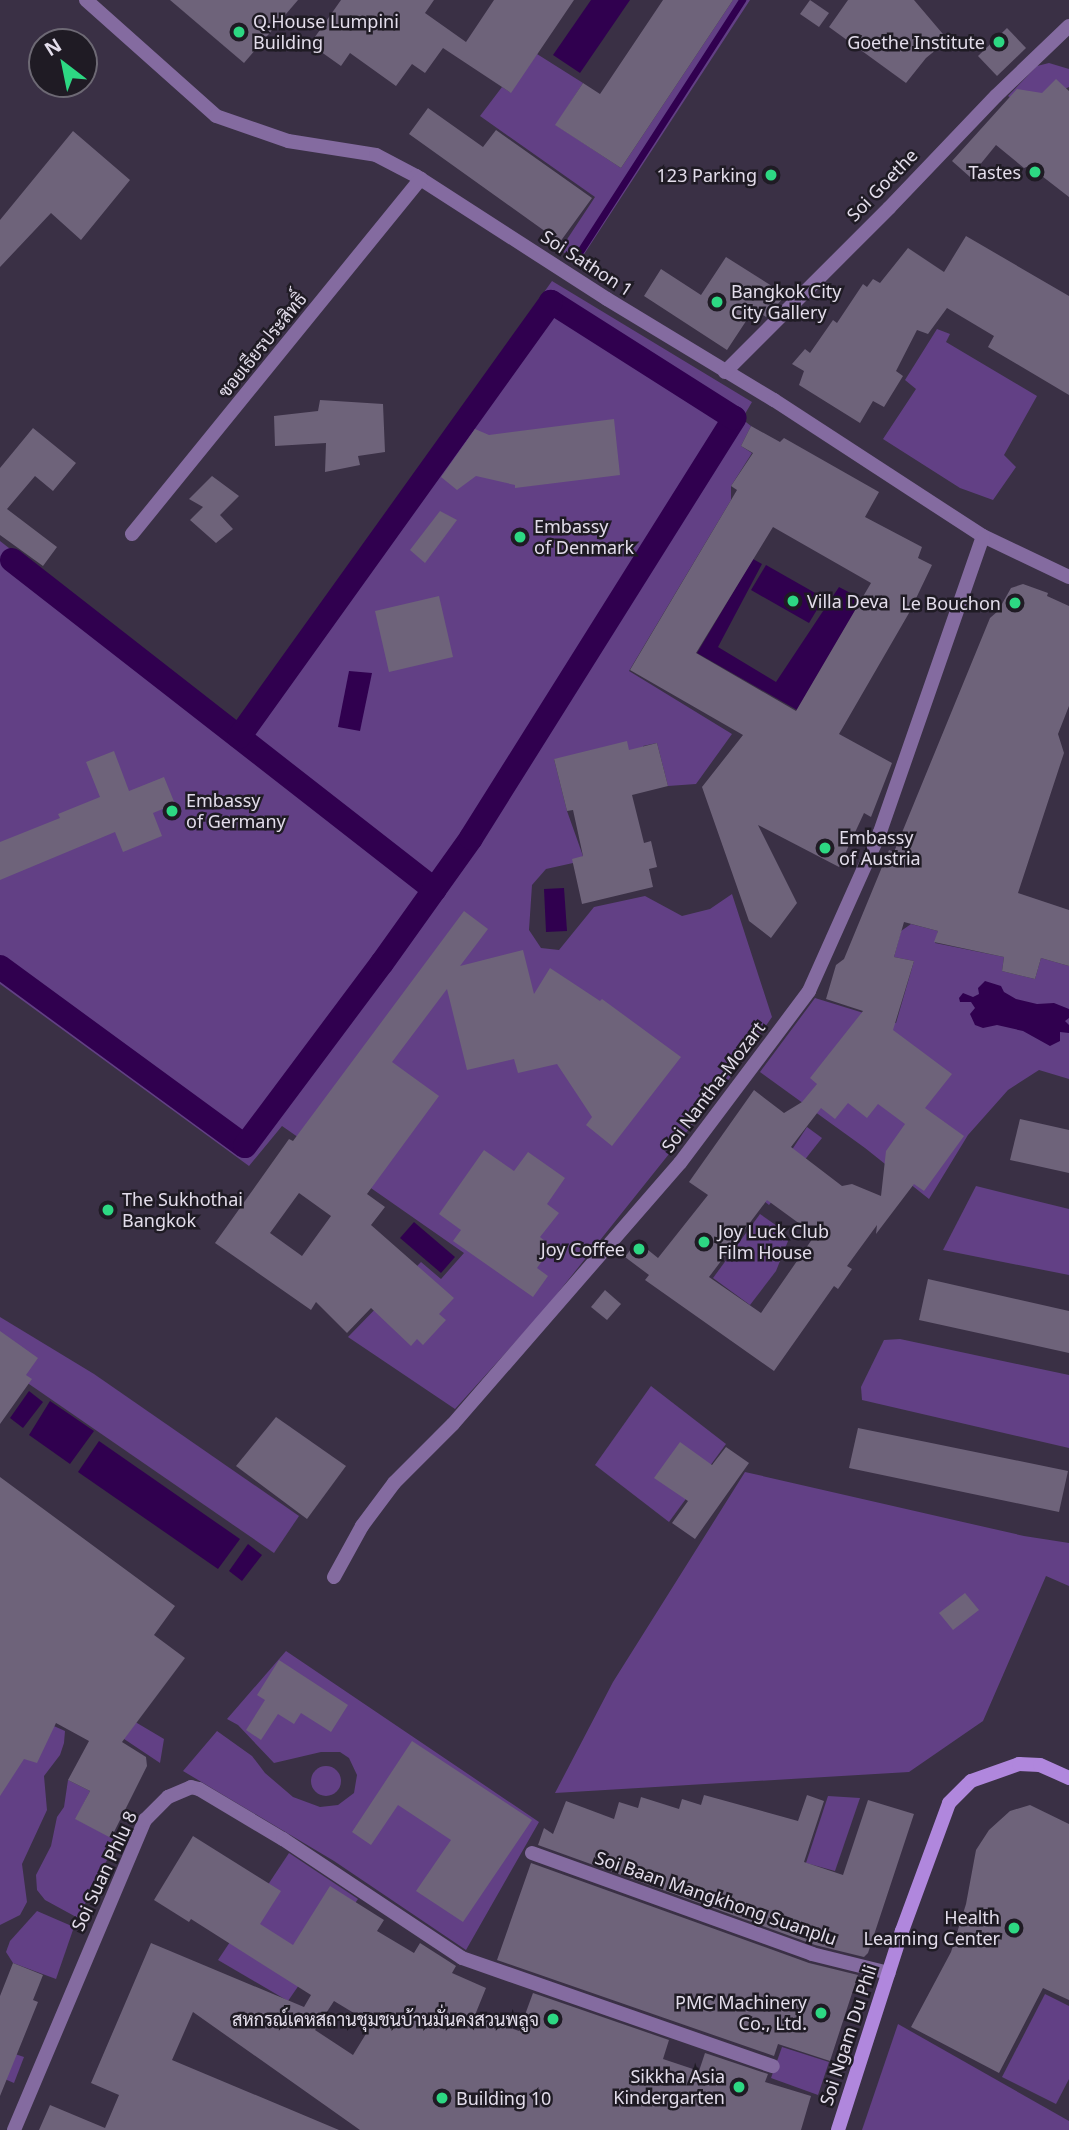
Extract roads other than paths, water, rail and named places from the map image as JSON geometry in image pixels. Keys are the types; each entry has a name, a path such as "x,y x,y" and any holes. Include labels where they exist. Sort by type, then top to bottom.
{"street":[{"name":"Soi Sathon 1","path":"86,0 216,116 288,141 376,155 421,179 724,372 774,400 983,536 1069,577"},
{"name":"Soi Goethe","path":"724,372 889,208 996,96 1069,26"},
{"name":"ซอยเธียรประสิทธิ์","path":"132,534 421,179"},
{"name":"Soi Nantha-Mozart","path":"334,1577 362,1526 394,1483 453,1424 680,1163 809,991 880,832 983,536"},
{"name":"Soi Ngam Du Phli","path":"838,2130 944,1815 959,1792 989,1772 1019,1764 1040,1765 1069,1778"},
{"name":"Soi Suan Phlu 8","path":"14,2130 141,1830 154,1810 182,1789 199,1789 283,1839 462,1958 773,2066"},
{"name":"Soi Baan Mangkhong Suanplu","path":"532,1853 812,1954 889,1973"}],"waterway":[{"path":"577,256 742,0"},
{"path":"0,967 245,1146 382,963 471,838 734,418 551,302 239,737"},
{"path":"12,560 435,890"}],"place":[{"name":"Q.House Lumpini Building","path":"239,32"},
{"name":"Goethe Institute","path":"999,42"},
{"name":"Tastes","path":"1035,172"},
{"name":"123 Parking","path":"771,175"},
{"name":"Bangkok City City Gallery","path":"717,302"},
{"name":"Embassy of Denmark","path":"520,537"},
{"name":"Villa Deva","path":"793,601"},
{"name":"Le Bouchon","path":"1015,603"},
{"name":"Embassy of Germany","path":"172,811"},
{"name":"Embassy of Austria","path":"825,848"},
{"name":"The Sukhothai Bangkok","path":"108,1210"},
{"name":"Joy Luck Club Film House","path":"704,1242"},
{"name":"Joy Coffee","path":"639,1249"},
{"name":"Health Learning Center","path":"1014,1928"},
{"name":"PMC Machinery Co., Ltd.","path":"821,2013"},
{"name":"สหกรณ์เคหสถานชุมชนบ้านมั่นคงสวนพลูจ","path":"553,2019"},
{"name":"Sikkha Asia Kindergarten","path":"739,2087"},
{"name":"Building 10","path":"442,2098"}]}
